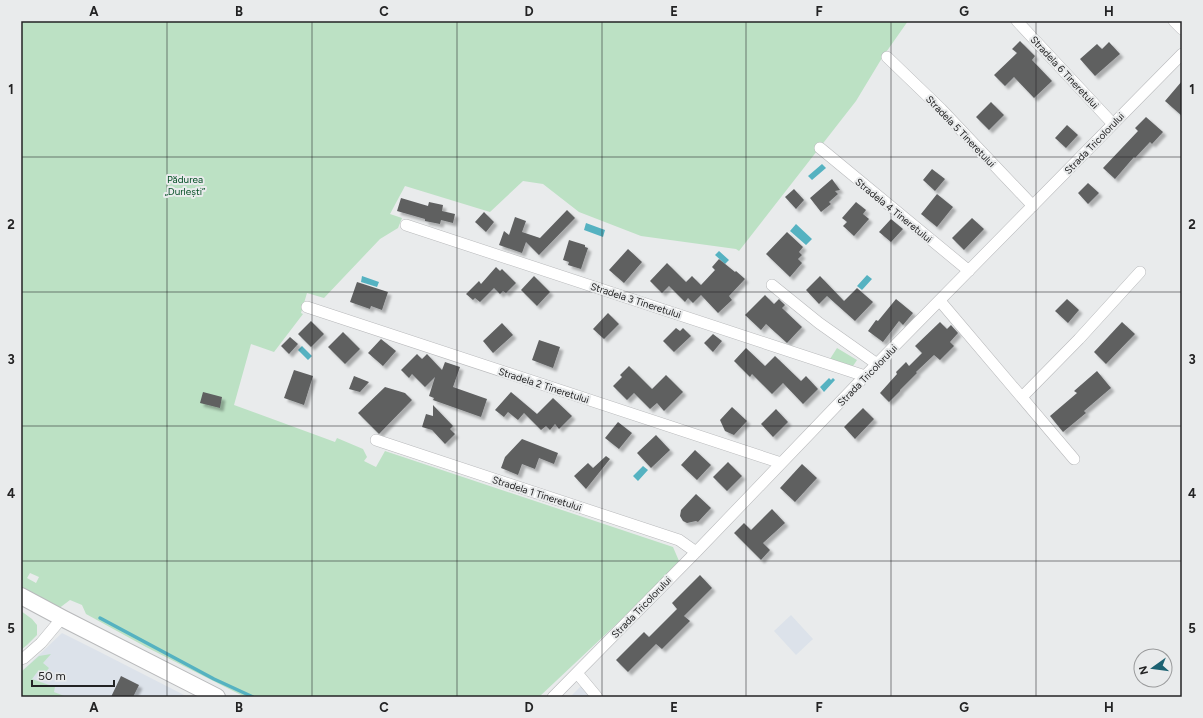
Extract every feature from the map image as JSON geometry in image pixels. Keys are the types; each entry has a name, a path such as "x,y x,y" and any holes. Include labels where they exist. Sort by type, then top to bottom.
{"highway":[{"path":"21,596 217,697"}],"street":[{"name":"Stradela 6 Tineretului","path":"1017,21 1113,124"},
{"path":"1174,21 1182,29"},
{"name":"Stradela 5 Tineretului","path":"887,57 941,109 1032,206"},
{"name":"Strada Tricolorului","path":"553,697 1032,206 1181,57"},
{"name":"Stradela 4 Tineretului","path":"820,148 969,271"},
{"name":"Stradela 3 Tineretului","path":"406,225 866,376"},
{"path":"1022,397 1079,339 1140,272"},
{"path":"772,284 819,323 877,364"},
{"path":"940,301 1074,459"},
{"name":"Stradela 2 Tineretului","path":"307,307 781,463"},
{"name":"Stradela 1 Tineretului","path":"376,440 679,540 696,552"},
{"path":"21,659 41,643 62,618"},
{"path":"577,673 597,697"}],"shaded area":[{"path":"791,615 813,639 796,655 774,631"},
{"path":"62,633 188,697 67,697 53,692 55,687 21,676 21,672"},
{"path":"583,684 593,697 570,697"}],"green space":[{"name":"Pădurea „Durlești”","path":"21,21 908,21 882,58 856,101 739,251 736,249 641,236 579,212 543,184 523,181 490,212 405,186 390,214 402,218 398,228 380,239 324,298 307,293 301,313 303,314 274,352 251,344 234,405 335,442 337,438 363,449 367,457 364,461 376,467 385,451 673,547 679,561 642,600 539,697 245,697 146,647 86,614 82,605 70,600 58,609 21,587","holes":["30,573 39,577 36,583 27,578"]},
{"path":"837,348 857,360 853,366 830,359"},
{"path":"21,611 32,619 37,625 37,635 21,650"},
{"path":"51,654 43,663 49,668 45,673 38,671 32,679 55,687 54,692 67,697 21,697 21,672 39,656"}],"water":[{"path":"822,164 826,168 812,180 808,176"},
{"path":"586,223 605,230 603,237 584,230"},
{"path":"796,224 812,239 806,245 790,231"},
{"path":"719,251 729,260 725,264 715,255"},
{"path":"867,275 872,279 862,290 857,286"},
{"path":"362,276 379,282 377,287 361,282"},
{"path":"302,346 312,356 308,360 298,350"},
{"path":"829,378 831,380 833,378 835,380 824,392 820,387"},
{"path":"643,466 648,470 638,481 633,476"}],"building":[{"path":"1020,41 1035,56 1032,60 1052,81 1034,98 1014,77 1005,86 994,75 1017,53 1012,49"},
{"path":"1109,42 1120,54 1095,76 1080,59 1097,44 1102,49"},
{"path":"1182,81 1182,116 1165,101"},
{"path":"991,102 1004,115 989,130 976,117"},
{"path":"1146,117 1163,132 1152,144 1150,142 1135,158 1134,157 1115,179 1103,168 1138,131 1135,128"},
{"path":"1067,125 1078,135 1066,148 1055,138"},
{"path":"932,169 945,179 935,191 923,180"},
{"path":"832,179 840,190 835,191 838,194 829,202 831,204 821,212 810,198"},
{"path":"1088,183 1099,193 1088,204 1078,193"},
{"path":"794,189 804,200 796,209 785,197"},
{"path":"937,194 953,207 937,227 921,214"},
{"path":"401,198 428,206 429,202 443,205 442,211 455,214 453,223 441,220 440,224 425,221 425,219 397,211"},
{"path":"856,202 866,210 863,214 869,219 854,236 843,226 847,222 842,218"},
{"path":"567,210 575,218 539,255 526,242 522,253 499,245 504,231 509,235 515,217 526,221 522,232 540,238"},
{"path":"484,212 494,222 486,232 475,222"},
{"path":"972,218 984,229 964,250 952,238"},
{"path":"891,219 903,229 891,242 879,232"},
{"path":"787,232 803,247 799,252 802,255 798,259 802,263 790,277 766,254"},
{"path":"569,240 585,245 585,247 588,248 581,269 568,265 569,262 563,260"},
{"path":"628,249 642,262 624,283 609,270"},
{"path":"719,259 745,279 729,296 732,300 718,313 701,295 693,303 688,298 685,302 669,286 662,293 650,281 667,263 686,282 692,276 701,285 715,270 712,267"},
{"path":"496,267 500,271 502,269 516,283 506,293 503,291 500,294 494,288 480,302 475,298 473,300 466,294 479,281 481,284"},
{"path":"534,276 550,292 537,306 521,290"},
{"path":"820,276 844,301 857,288 873,302 855,321 827,296 819,304 806,290"},
{"path":"357,282 388,292 382,310 371,306 370,309 350,302"},
{"path":"765,295 774,304 779,299 785,305 782,308 802,327 787,343 766,324 761,330 745,315"},
{"path":"896,299 913,313 903,325 899,321 883,342 868,331 876,320 878,321"},
{"path":"1067,299 1079,310 1068,323 1055,311"},
{"path":"608,313 619,324 604,339 593,329"},
{"path":"311,321 324,334 311,347 298,334"},
{"path":"940,322 947,329 951,325 958,333 950,342 954,346 940,360 934,355 916,372 917,373 889,402 880,393 897,374 896,372 906,362 909,366 922,353 915,346"},
{"path":"1122,322 1135,334 1106,364 1094,352"},
{"path":"502,323 513,335 493,353 483,341"},
{"path":"676,328 680,331 683,328 691,336 674,352 663,341"},
{"path":"343,332 360,349 345,364 328,347"},
{"path":"713,334 722,341 713,352 704,343"},
{"path":"290,337 298,344 289,354 281,346"},
{"path":"381,339 396,351 383,366 368,353"},
{"path":"539,340 560,347 553,368 532,360"},
{"path":"746,348 765,366 775,356 801,381 806,376 818,389 803,404 783,383 772,394 752,374 750,377 734,361"},
{"path":"417,354 422,359 427,354 442,370 445,362 460,367 453,387 487,399 481,417 433,400 434,398 429,396 435,377 425,387 412,374 409,378 401,370"},
{"path":"629,366 652,389 666,375 683,392 664,411 657,403 650,409 634,393 627,400 613,386 622,377 620,375"},
{"path":"294,370 313,376 304,405 284,398"},
{"path":"1097,371 1111,388 1084,411 1086,413 1063,432 1050,416 1077,393 1074,391"},
{"path":"354,376 369,382 360,392 349,389"},
{"path":"385,387 405,393 412,400 379,434 358,413"},
{"path":"203,392 222,397 220,408 200,403"},
{"path":"511,392 537,414 553,398 572,416 559,429 555,424 550,430 546,426 541,430 524,413 518,420 508,412 504,417 495,410"},
{"path":"433,405 453,426 450,429 455,434 445,444 432,430 422,427 426,414 433,416"},
{"path":"732,407 747,421 734,435 725,431 720,420"},
{"path":"863,408 874,419 855,439 844,427"},
{"path":"776,409 788,422 773,437 761,424"},
{"path":"618,422 632,433 619,449 605,438"},
{"path":"656,435 670,450 651,468 637,453"},
{"path":"522,439 558,453 554,464 539,458 535,469 522,464 518,475 501,468 505,457"},
{"path":"695,450 711,465 697,480 681,465"},
{"path":"606,456 610,459 586,489 574,476 588,463 593,468"},
{"path":"728,462 742,476 727,491 713,477"},
{"path":"802,464 817,478 795,502 780,488"},
{"path":"696,494 711,508 698,522 687,523 683,521 680,516 681,510"},
{"path":"772,509 785,523 763,543 770,550 761,560 734,533 744,523 751,530"},
{"path":"700,575 712,588 684,616 690,621 662,649 656,644 628,672 616,660 644,632 649,637 677,609 672,603"},
{"path":"121,676 139,685 133,697 111,697"}],"waterway":[{"path":"100,618 214,679 253,697"}]}
